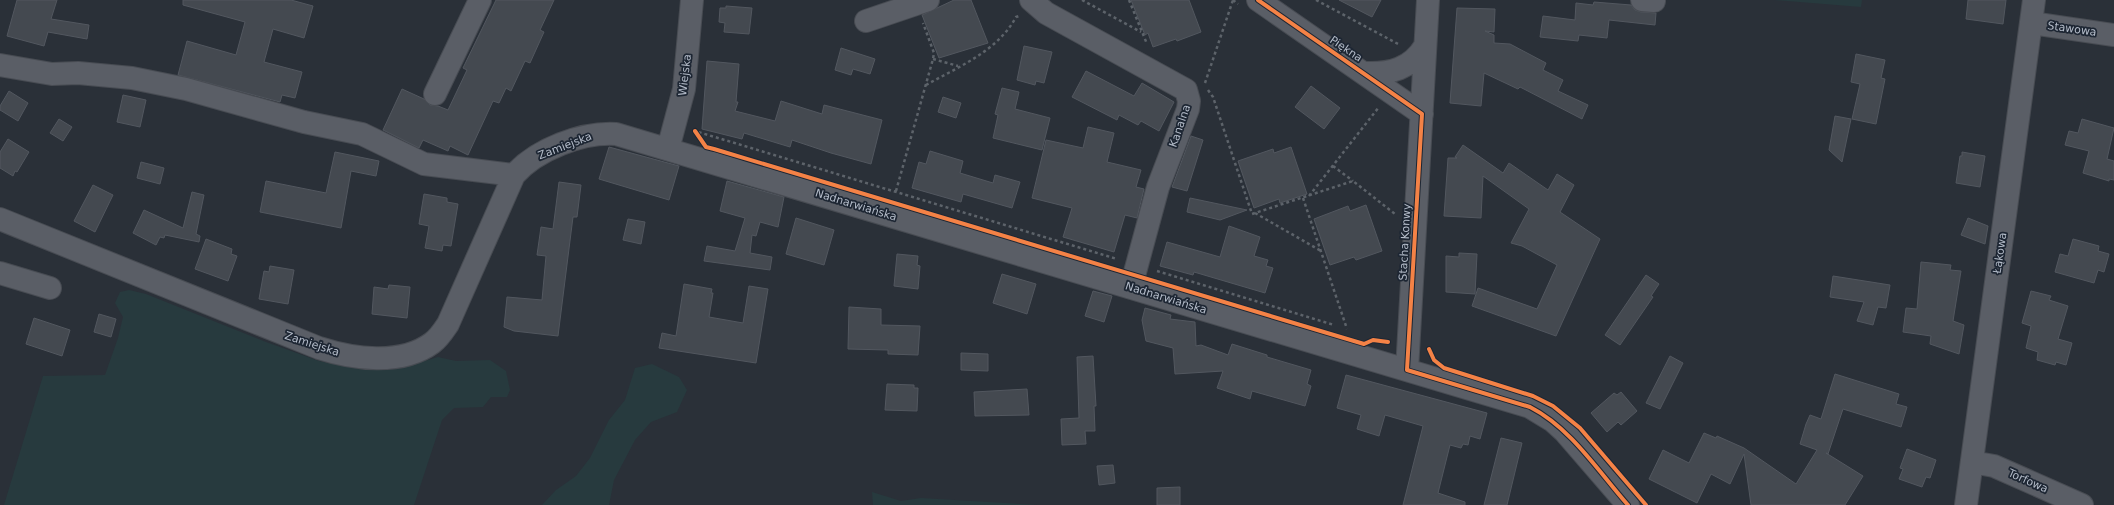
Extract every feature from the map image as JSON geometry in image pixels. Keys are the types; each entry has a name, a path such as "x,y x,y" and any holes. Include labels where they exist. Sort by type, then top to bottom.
{"street":[{"path":"435,94 480,0"},
{"name":"Wiejska","path":"668,149 684,89 692,0"},
{"name":"Stacha Konwy","path":"1407,370 1422,114 1423,49 1428,0"},
{"name":"Łąkowa","path":"1966,505 2034,0"},
{"path":"866,22 922,2"},
{"name":"Piękna","path":"1249,2 1365,73 1422,114"},
{"name":"Kanalna","path":"1035,4 1186,90 1189,101 1188,109 1158,186 1131,287"},
{"name":"Stawowa","path":"2030,23 2114,35"},
{"path":"1365,73 1386,73 1401,68 1423,49"},
{"path":"0,65 52,74 78,73 132,78 178,88 304,122 362,134 424,164 514,175"},
{"name":"Zamiejska","path":"0,219 319,348 335,353 359,357 389,358 421,350 433,342 448,324 514,175 525,164 545,152 582,138 603,133 616,134 668,149"},
{"name":"Nadnarwiańska","path":"668,149 1530,407 1542,414 1564,431 1628,505"},
{"path":"0,272 50,288"},
{"name":"Torfowa","path":"1972,462 1994,466 2082,505"}],"path":[{"path":"1082,0 1142,32"},
{"path":"1249,2 1233,0 1204,87 1213,97 1252,214 1255,214 1321,252"},
{"path":"1316,0 1398,44 1423,49"},
{"path":"896,192 934,54 922,2"},
{"path":"926,85 959,67 995,43 1009,29 1016,17 1033,14 1035,4"},
{"path":"933,59 959,67"},
{"path":"1309,196 1383,102"},
{"path":"696,131 1237,294 1353,331"},
{"path":"696,131 699,136"},
{"path":"1333,166 1395,214"},
{"path":"1255,214 1353,181"},
{"path":"1303,198 1347,330"},
{"path":"1395,210 1395,222"}],"green space":[{"path":"1774,0 1862,0 1861,7"},
{"path":"129,290 146,294 266,342 319,361 366,370 397,369 438,357 456,361 490,360 506,371 510,390 507,397 491,397 483,407 454,408 442,420 414,505 4,505 43,376 105,375 118,338 123,317 115,303 120,292"},
{"path":"652,364 679,377 687,390 677,412 651,422 635,440 614,480 609,505 542,505 556,490 576,476 590,458 609,420 625,400 635,368"},
{"path":"872,492 901,501 921,498 1037,505 873,505"}],"building":[{"path":"17,0 57,0 51,19 89,25 87,39 48,32 44,46 7,36"},
{"path":"183,0 291,0 313,6 304,38 273,29 264,62 302,72 295,98 282,95 280,102 178,75 187,41 236,55 245,22 183,5"},
{"path":"496,0 554,0 540,30 544,32 530,63 525,61 511,91 506,88 499,103 493,101 468,155 450,146 448,151 423,140 419,148 383,130 402,89 424,99 430,105 448,110 467,70 463,68"},
{"path":"954,0 971,0 988,43 939,58 922,15"},
{"path":"1131,0 1189,0 1201,32 1177,41 1176,39 1153,47 1148,33 1145,35"},
{"path":"1339,0 1381,0 1372,17"},
{"path":"1968,0 2006,0 2003,24 1966,19"},
{"path":"1594,2 1631,5 1635,10 1641,12 1656,13 1655,25 1609,20 1607,38 1579,35 1578,41 1540,37 1543,16 1575,20 1576,3 1593,5"},
{"path":"726,6 752,8 749,34 724,32 725,23 719,22 720,8 726,8"},
{"path":"1457,8 1495,9 1494,32 1485,31 1494,35 1494,43 1510,44 1546,63 1543,70 1563,80 1558,91 1588,105 1582,119 1520,87 1518,89 1484,73 1481,106 1450,103"},
{"path":"1024,46 1052,52 1044,83 1036,81 1035,85 1017,80"},
{"path":"841,48 875,59 870,74 853,69 851,75 835,70"},
{"path":"1856,54 1885,60 1881,78 1885,79 1876,124 1852,119 1860,84 1851,82"},
{"path":"707,61 739,64 736,102 738,102 735,111 775,121 781,101 822,114 824,105 882,120 871,164 792,140 790,147 744,133 742,139 702,129"},
{"path":"1086,71 1134,96 1142,83 1174,102 1159,131 1141,121 1138,125 1119,115 1117,120 1072,97"},
{"path":"1311,86 1340,108 1324,129 1295,107"},
{"path":"1002,88 1019,92 1015,109 1050,118 1042,150 993,138 998,115 995,114"},
{"path":"9,91 28,103 18,121 0,110 0,106"},
{"path":"123,95 146,100 140,127 117,122"},
{"path":"943,97 961,103 956,118 938,112"},
{"path":"1835,116 1851,119 1842,162 1829,150"},
{"path":"59,119 72,127 63,141 50,133"},
{"path":"2082,119 2114,128 2107,159 2114,161 2114,180 2109,179 2109,181 2083,173 2089,151 2065,145 2069,131 2078,133"},
{"path":"1088,127 1114,133 1107,162 1141,170 1136,187 1144,189 1137,218 1125,215 1114,252 1063,237 1072,208 1032,198 1046,140 1083,148"},
{"path":"1191,136 1203,140 1187,191 1172,187"},
{"path":"8,139 29,152 13,176 0,168 0,152"},
{"path":"1463,145 1503,173 1509,163 1548,190 1557,174 1574,185 1560,212 1600,239 1556,336 1472,306 1478,288 1537,309 1557,265 1522,246 1511,243 1529,209 1483,176 1481,218 1444,216 1448,158 1457,158 1455,157"},
{"path":"609,147 679,166 669,200 599,179"},
{"path":"1291,147 1307,194 1280,203 1279,199 1254,208 1238,161 1273,149 1274,153"},
{"path":"930,151 963,161 960,173 993,183 995,175 1020,182 1012,208 963,194 961,202 912,188 919,162 926,164"},
{"path":"335,152 379,161 376,176 351,171 341,228 260,212 266,181 326,193"},
{"path":"1962,152 1985,156 1980,187 1956,183 1960,156 1962,156"},
{"path":"141,162 164,168 160,184 137,178"},
{"path":"727,181 784,197 778,227 760,222 756,236 752,235 750,253 772,257 770,270 704,261 707,246 735,251 745,218 720,211"},
{"path":"559,182 581,185 577,217 573,217 558,336 514,331 504,327 507,297 542,300 546,256 537,255 541,227 553,229"},
{"path":"93,185 113,195 95,232 74,221"},
{"path":"192,192 204,195 196,234 200,236 199,242 165,235 164,238 160,237 156,245 133,233 144,210 183,228"},
{"path":"424,194 447,198 447,202 458,204 451,246 443,245 442,251 425,248 429,226 419,224"},
{"path":"1190,198 1247,210 1220,220 1187,212"},
{"path":"1366,205 1382,251 1356,260 1354,257 1330,265 1314,219 1348,206 1350,211"},
{"path":"796,218 834,230 824,265 786,254"},
{"path":"1968,218 1988,226 1985,244 1961,235"},
{"path":"628,219 645,222 641,244 623,240"},
{"path":"1229,226 1260,237 1254,256 1268,260 1266,266 1273,268 1265,293 1194,272 1193,275 1160,266 1167,242 1220,257"},
{"path":"206,239 232,249 231,254 237,256 228,281 195,269"},
{"path":"2073,239 2099,246 2098,251 2109,254 2104,272 2098,270 2094,283 2055,272 2060,254 2068,256"},
{"path":"1459,253 1477,254 1475,294 1446,292 1446,256 1459,257"},
{"path":"897,254 918,256 917,265 920,266 918,289 894,286"},
{"path":"1921,262 1951,265 1950,270 1961,271 1953,321 1964,325 1959,354 1930,344 1931,336 1903,332 1906,308 1917,309"},
{"path":"270,266 294,270 288,304 259,299 264,271 269,272"},
{"path":"1002,274 1036,284 1027,314 993,303"},
{"path":"1646,275 1659,284 1651,296 1653,297 1620,345 1605,335"},
{"path":"1833,276 1890,285 1886,308 1878,307 1873,325 1857,321 1864,302 1830,297"},
{"path":"684,284 712,289 711,293 713,293 709,317 743,323 749,286 768,289 756,363 659,348 662,333 676,336"},
{"path":"389,285 410,287 407,318 372,314 374,287 388,289"},
{"path":"1093,291 1112,296 1104,322 1085,316"},
{"path":"2031,291 2051,296 2049,300 2068,306 2058,339 2072,343 2066,365 2056,362 2055,365 2037,360 2038,352 2026,348 2031,326 2022,323"},
{"path":"849,307 881,309 881,325 920,326 918,355 888,354 888,350 848,349"},
{"path":"1145,308 1171,315 1170,319 1195,322 1196,346 1201,345 1228,355 1232,344 1267,355 1267,357 1311,370 1307,384 1311,386 1305,406 1252,391 1250,399 1217,388 1223,371 1175,374 1173,348 1146,341 1142,320"},
{"path":"99,314 116,319 111,337 94,332"},
{"path":"34,318 70,330 62,356 26,344"},
{"path":"961,353 988,354 988,371 961,370"},
{"path":"1093,356 1096,406 1094,406 1095,431 1085,431 1086,444 1062,445 1061,419 1079,418 1077,357"},
{"path":"1670,356 1683,363 1660,409 1646,403"},
{"path":"1835,374 1899,394 1896,404 1907,407 1901,427 1843,409 1828,454 1826,453 1863,476 1845,505 1751,505 1744,454 1730,484 1711,474 1697,503 1649,479 1663,450 1689,463 1704,433 1716,438 1717,436 1744,448 1796,484 1817,450 1800,444 1806,424 1810,415 1821,419"},
{"path":"1346,375 1487,413 1480,439 1470,436 1468,445 1463,444 1461,448 1450,445 1438,493 1465,502 1465,505 1403,505 1423,426 1385,415 1379,436 1357,429 1361,415 1337,408"},
{"path":"887,384 914,385 914,388 918,388 917,411 885,410"},
{"path":"1027,389 1029,415 975,416 974,392"},
{"path":"1621,392 1637,411 1621,425 1618,422 1607,432 1591,413 1614,393 1617,395"},
{"path":"1501,438 1522,443 1507,505 1484,505"},
{"path":"1907,449 1936,460 1930,478 1926,477 1922,487 1899,479 1903,469 1900,468"},
{"path":"1113,465 1115,483 1099,485 1097,466"},
{"path":"1180,487 1180,505 1157,505 1157,488"}],"cycle path":[{"path":"1258,0 1422,114 1407,370 1530,407 1545,416 1571,438 1628,505"},
{"path":"695,131 706,147 1364,344 1373,340 1388,342"},
{"path":"1429,349 1434,360 1444,368 1533,396 1553,406 1580,428 1646,505"}]}
